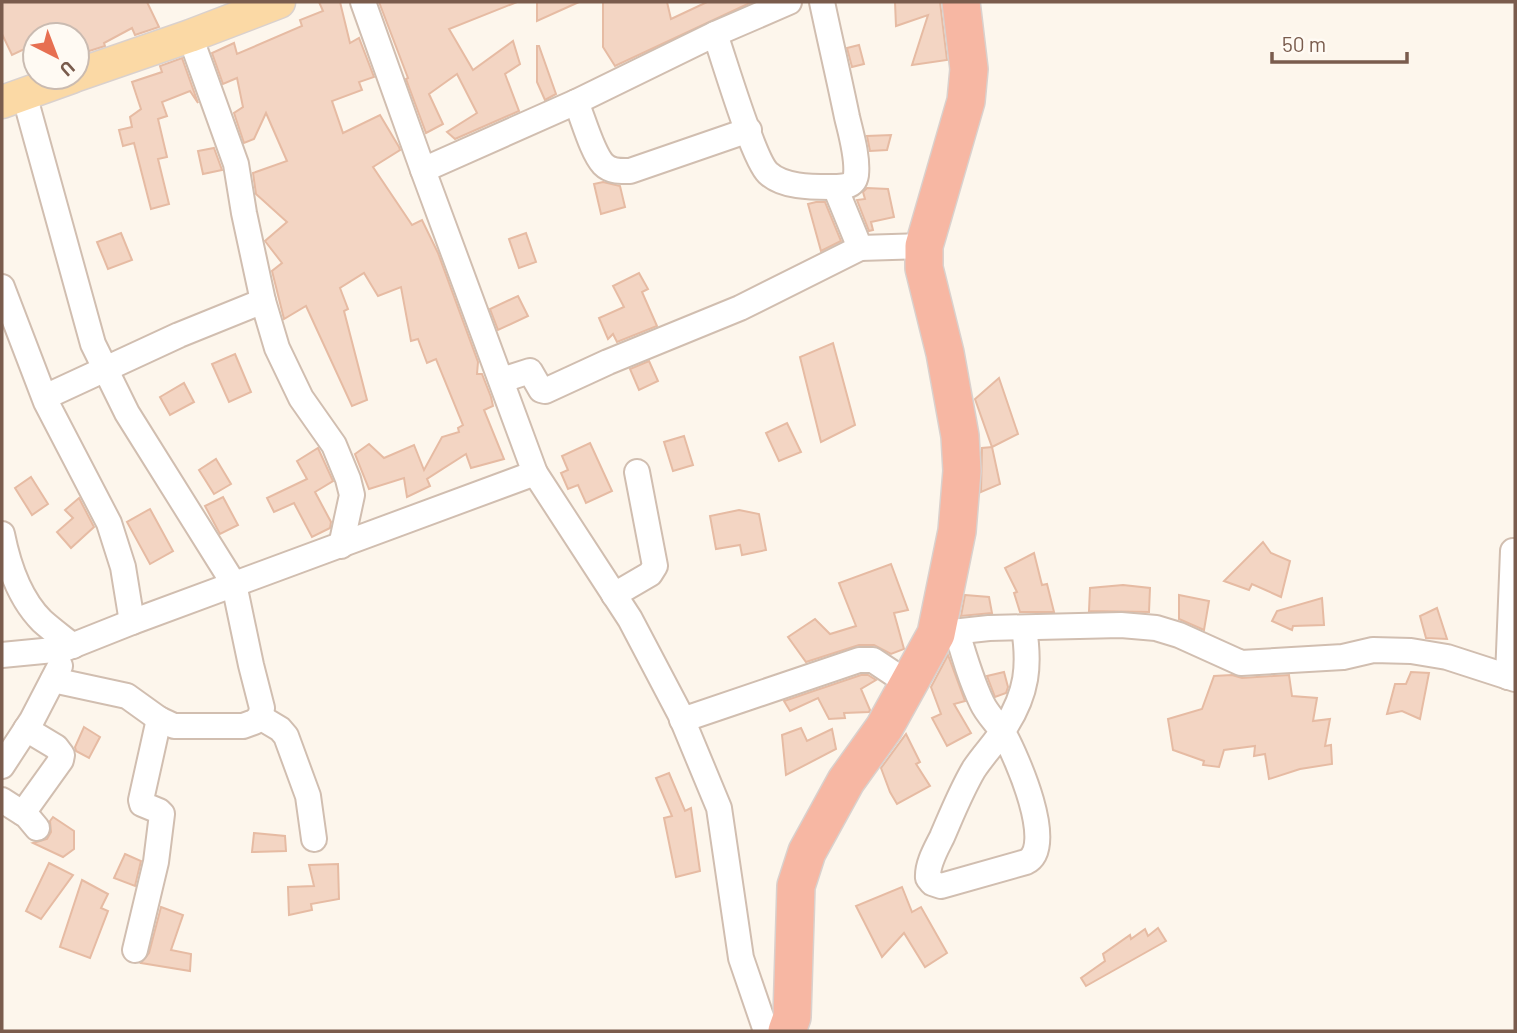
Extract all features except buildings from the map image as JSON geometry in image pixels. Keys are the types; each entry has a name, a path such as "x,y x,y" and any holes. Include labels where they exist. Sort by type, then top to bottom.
{"highway":[{"path":"787,1031 792,1017 796,886 807,852 846,782 884,728 909,684 946,633 962,471 960,436 945,353 924,268 924,246 965,101 969,69 961,2"}],"main road":[{"path":"91,70 279,2"},
{"path":"13,98 33,91"}],"street":[{"path":"363,2 535,473 631,619 682,720 719,808 728,854 741,958 766,1031"},
{"path":"423,170 789,2"},
{"path":"715,34 749,130 768,173 780,181 809,187 844,187 856,177 854,147 822,2"},
{"path":"190,36 236,164 263,301 278,348 301,398 334,445 348,479 352,495 341,546"},
{"path":"2,655 62,662 127,696 159,719 174,726 243,726 260,717 262,708 234,584 127,413 93,344 13,98"},
{"path":"576,102 597,155 604,164 619,171 630,171 749,130"},
{"path":"835,187 860,248"},
{"path":"502,380 530,371 541,390 545,391 608,362 740,309 860,248 924,246"},
{"path":"2,287 45,397 109,523 123,567 132,622"},
{"path":"45,397 179,335 263,301"},
{"path":"614,595 650,574 655,566 637,472"},
{"path":"2,766 26,729 62,662 132,622 535,473"},
{"path":"2,534 8,561 62,662"},
{"path":"1024,628 1029,658 1016,705 1002,731 977,766 960,797 928,872 932,883 947,885 1026,862 1037,853 1037,829 1027,789 1002,731 983,706 970,673 946,633 1024,628 1121,625 1156,628 1179,635 1241,663 1343,657 1373,650 1411,651 1447,657 1511,678 1513,551"},
{"path":"682,720 859,660 873,660 909,684"},
{"path":"260,717 280,729 286,736 308,796 314,839"},
{"path":"135,950 156,862 162,814 142,804 141,800 159,719"},
{"path":"2,800 30,821 61,760 62,755 56,747 26,729"}]}
